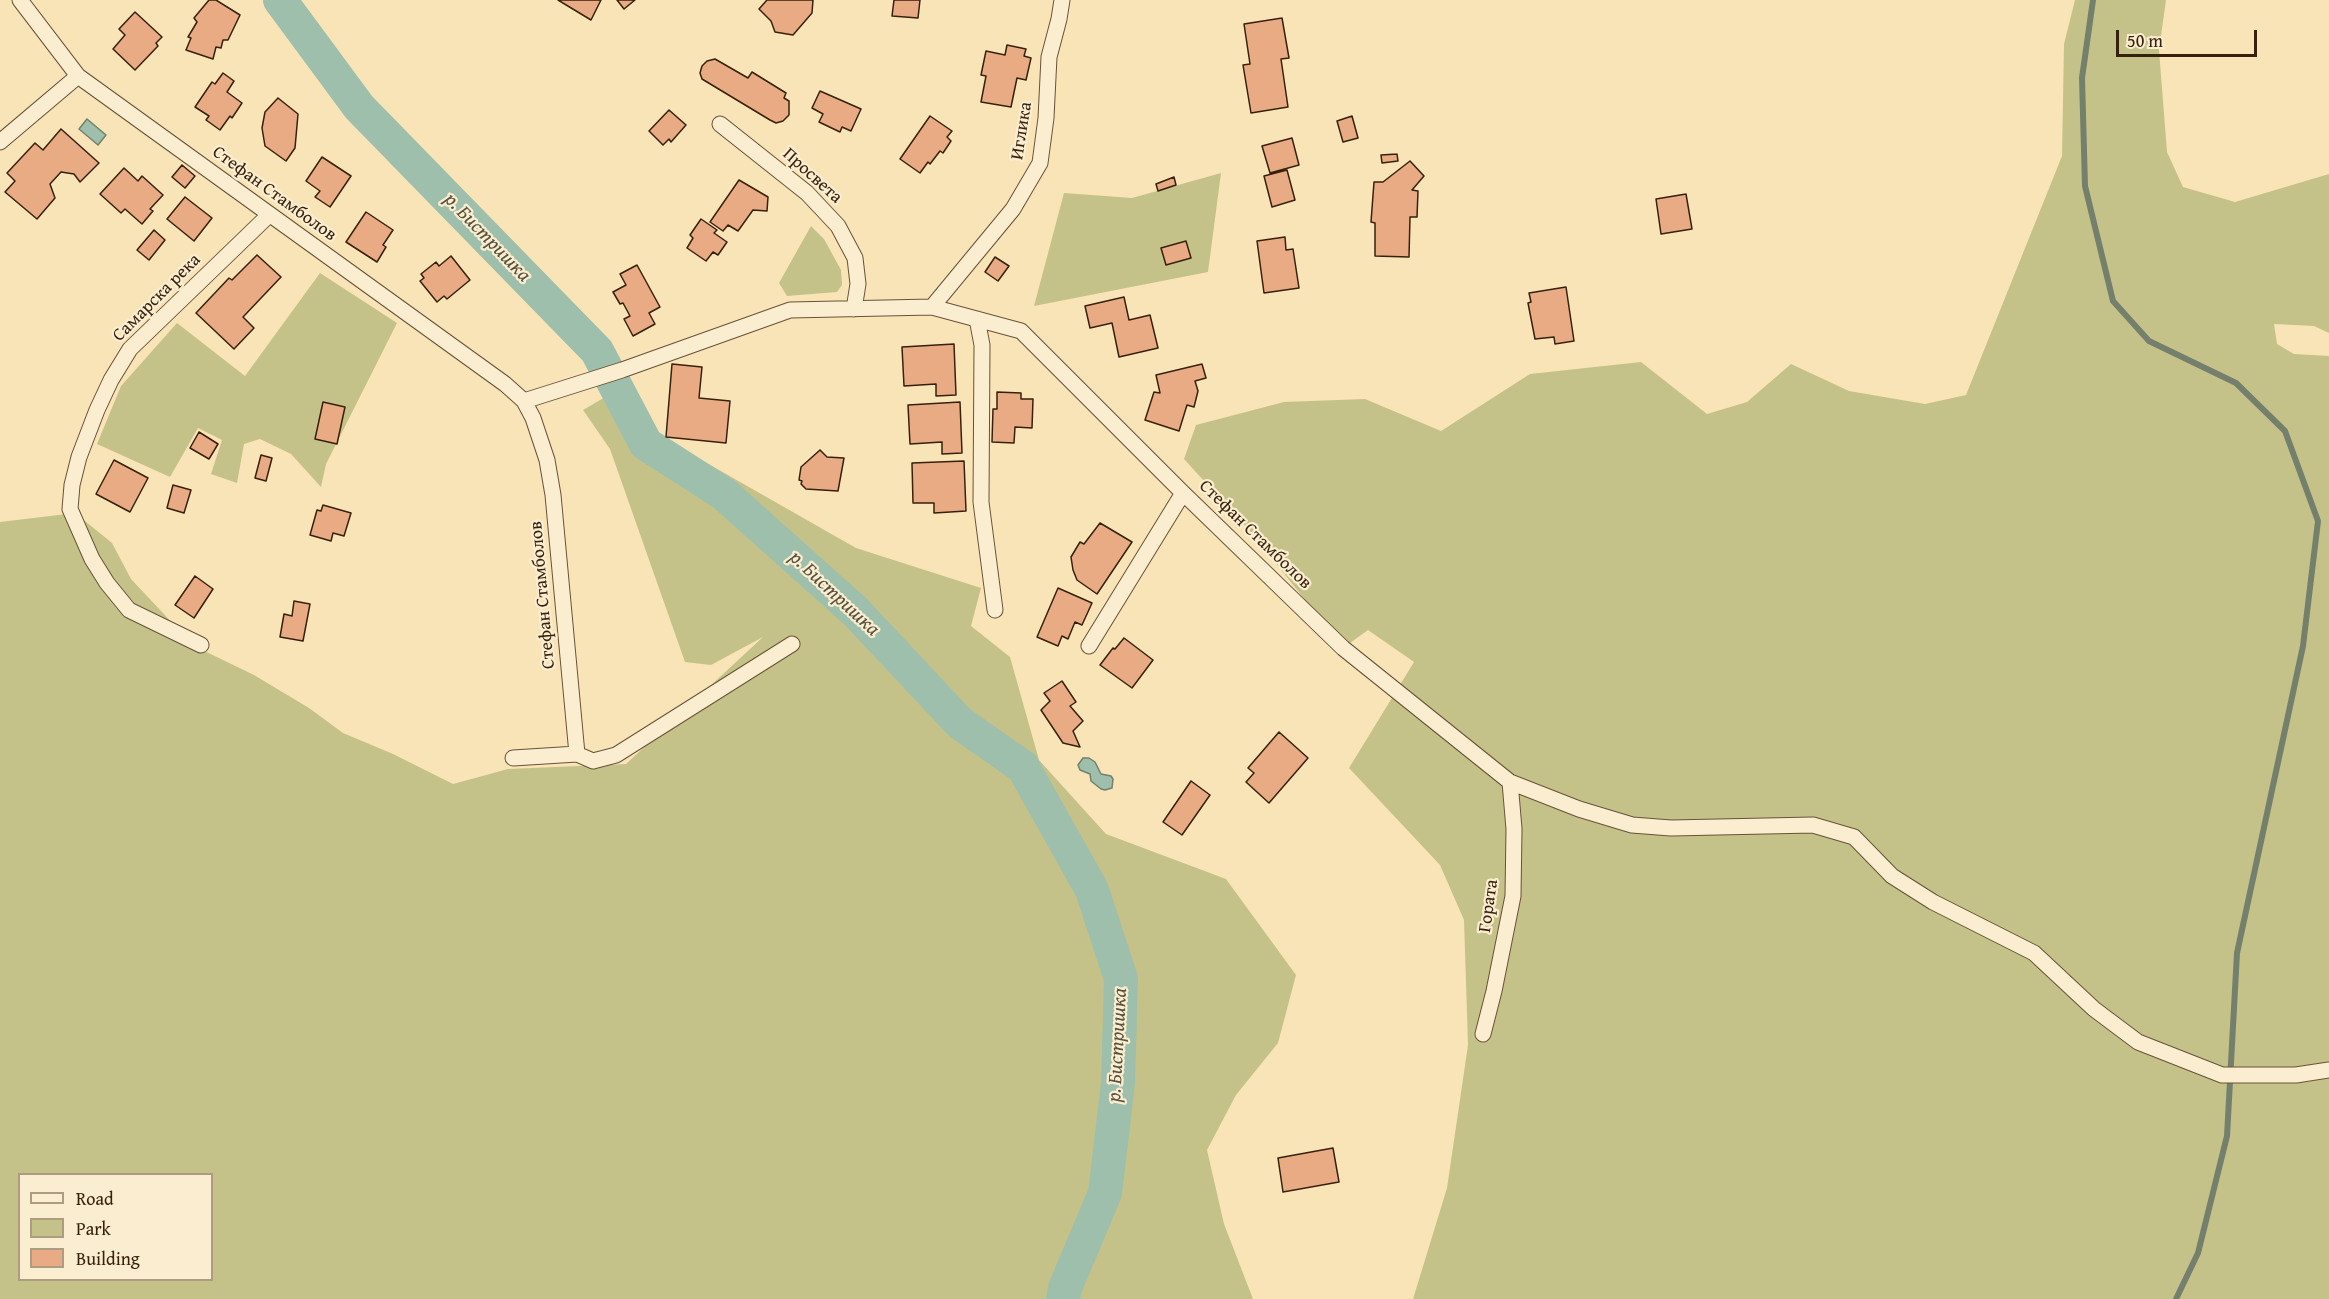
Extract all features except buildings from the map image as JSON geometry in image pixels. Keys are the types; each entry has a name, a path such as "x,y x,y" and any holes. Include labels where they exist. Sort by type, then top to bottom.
{"street":[{"name":"Стефан Стамболов","path":"20,0 78,76 505,384 524,401 533,418 547,460 553,495 577,754"},
{"name":"Иглика","path":"932,307 1013,209 1040,163 1046,118 1049,57 1062,0"},
{"path":"0,142 78,76"},
{"name":"Просвета","path":"720,124 807,193 838,226 855,258 858,284 854,309"},
{"name":"Самарска река","path":"201,645 129,610 107,583 92,559 70,509 72,485 93,421 111,380 130,349 269,215"},
{"name":"Стефан Стамболов","path":"524,401 622,370 790,310 932,307 1021,331 1343,648 1510,782 1579,809 1632,825 1671,828 1813,825 1854,837 1892,876 1934,902 2034,953 2094,1009 2138,1042 2222,1076 2296,1075 2329,1070"},
{"path":"977,319 982,345 981,502 995,610"},
{"path":"1089,646 1183,493"},
{"path":"513,758 577,754 592,761 616,755 792,644"},
{"name":"Гората","path":"1483,1034 1513,896 1514,829 1510,782"}],"green space":[{"path":"2075,0 2166,0 2159,50 2167,152 2183,187 2235,202 2329,174 2329,333 2314,326 2274,324 2277,344 2294,354 2329,356 2329,1299 1413,1299 1447,1188 1468,1045 1464,920 1440,865 1349,768 1414,662 1368,630 1343,648 1256,538 1184,459 1196,425 1284,402 1365,399 1441,431 1530,374 1641,362 1707,414 1747,402 1791,364 1849,391 1925,404 1966,395 2062,156 2064,44"},
{"path":"1221,173 1208,272 1034,306 1064,193 1132,198"},
{"path":"811,226 824,239 841,270 842,285 837,292 787,296 779,283"},
{"path":"320,273 397,323 326,464 321,487 291,454 260,439 244,444 237,483 211,474 222,440 198,428 170,477 97,444 121,386 177,323 245,376"},
{"path":"624,386 648,434 705,462 856,548 981,588 971,626 1010,657 1039,760 1106,834 1226,879 1296,975 1278,1043 1236,1095 1207,1150 1224,1224 1253,1299 0,1299 0,522 75,513 112,543 131,579 194,646 254,675 309,708 343,733 393,754 453,784 508,769 626,764 763,637 711,665 685,662 610,449 583,410"}],"shaded area":[{"path":"87,119 106,135 98,145 79,129"},
{"path":"1083,758 1089,758 1095,762 1101,774 1111,776 1112,788 1101,789 1091,781 1090,774 1080,770 1078,765"}],"waterway":[{"name":"р. Бистришка","path":"280,0 359,107 597,351 646,444 724,494 856,612 960,723 1023,767 1092,890 1121,979 1118,1083 1105,1193 1065,1288 1063,1299"},
{"path":"2093,0 2082,78 2085,186 2113,301 2149,341 2236,383 2285,431 2318,521 2303,646 2237,953 2227,1136 2198,1253 2176,1299"}]}
